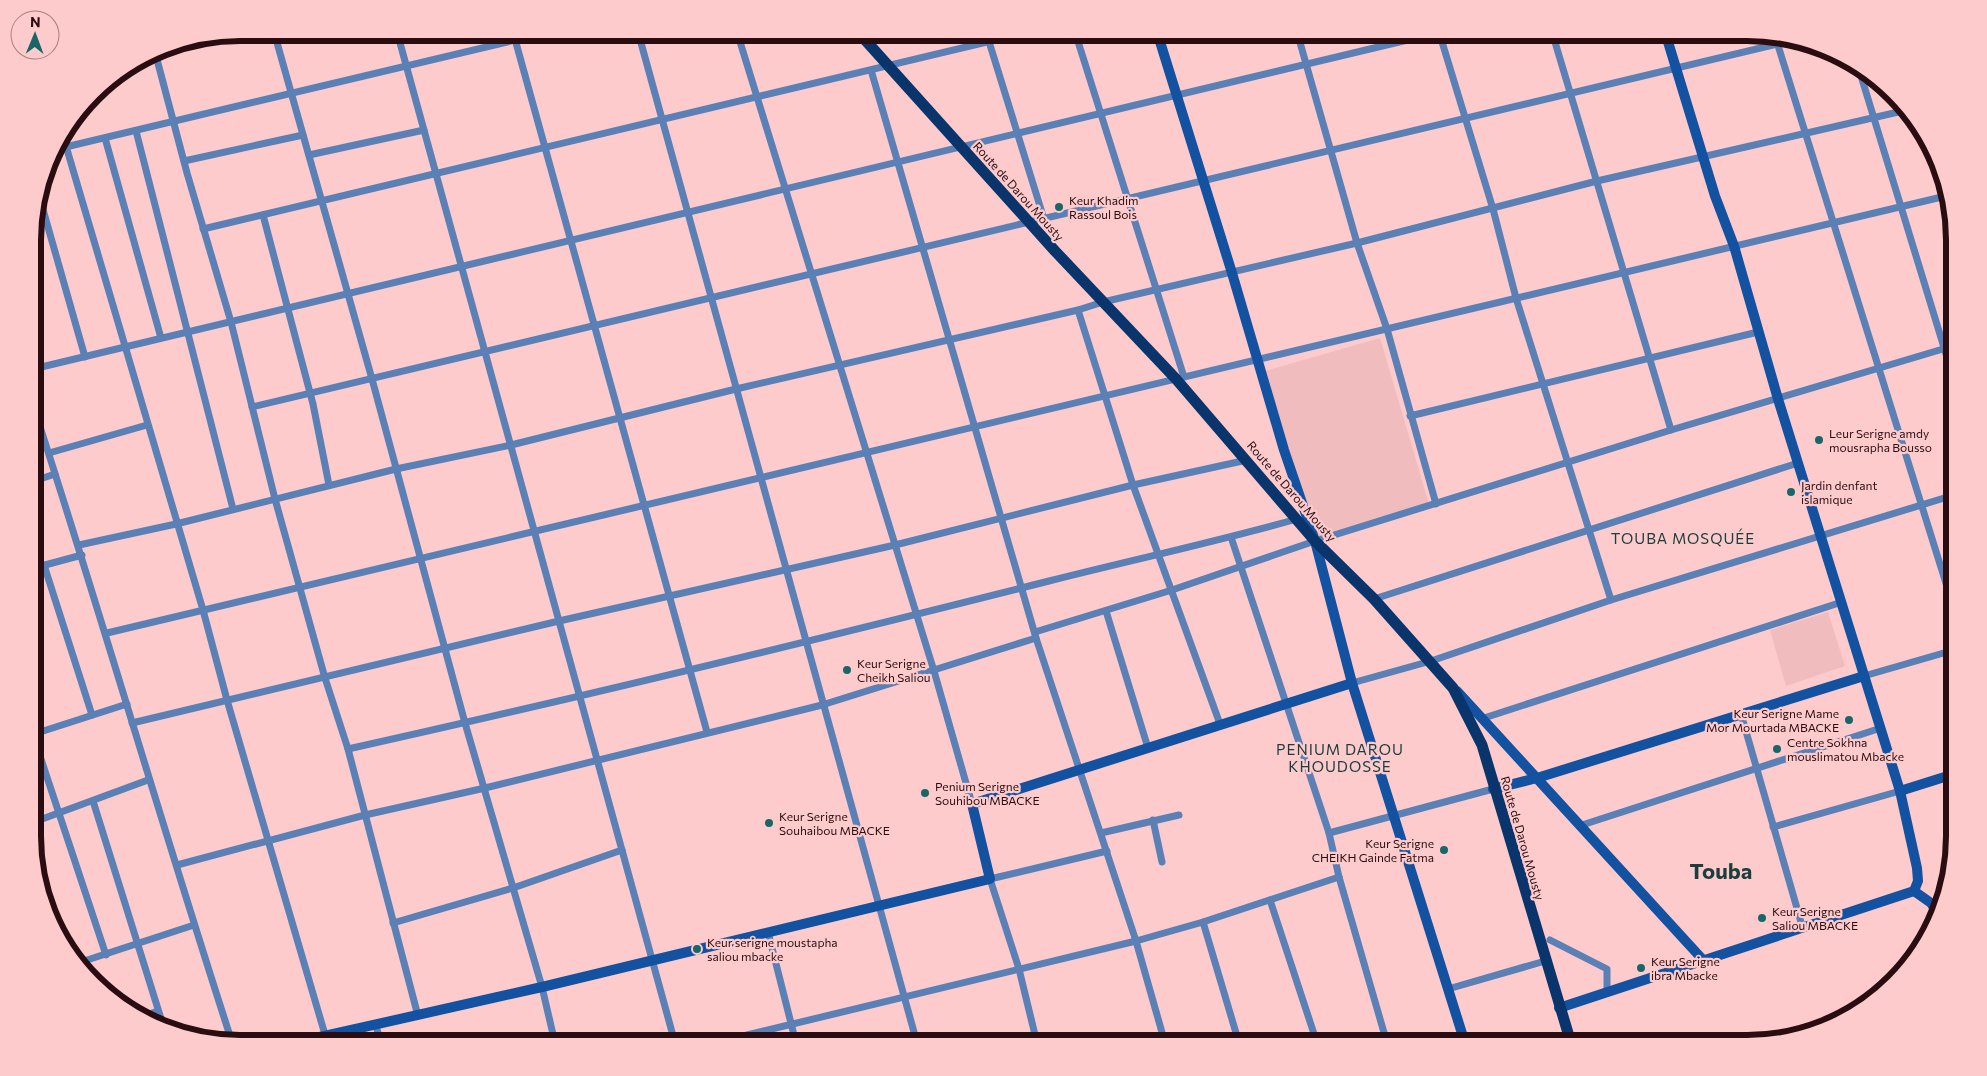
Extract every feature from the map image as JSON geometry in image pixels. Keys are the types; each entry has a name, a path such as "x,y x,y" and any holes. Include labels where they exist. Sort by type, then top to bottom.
{"main road":[{"name":"Route de Darou Mousty","path":"865,41 1103,302 1180,378 1315,541 1374,598 1453,688 1482,745 1493,789 1568,1035"}],"street":[{"path":"276,41 372,378 465,723 542,987 553,1035"},
{"path":"400,41 673,1035"},
{"path":"325,1035 227,700 204,610 176,524 66,147 512,41"},
{"path":"516,41 569,241 708,732"},
{"path":"640,41 804,641 915,1035"},
{"path":"740,41 934,671 972,804 990,879 1019,969 1035,1035"},
{"path":"203,229 993,41"},
{"path":"1078,41 1158,290 1180,378"},
{"path":"1160,41 1232,273 1284,450 1315,541 1352,683 1462,1035"},
{"path":"1299,41 1357,243 1387,329 1436,504"},
{"path":"41,367 1406,41"},
{"path":"1442,41 1464,118 1493,208 1516,298 1611,600"},
{"path":"1555,41 1671,430"},
{"path":"1668,41 1734,246 1778,399 1900,791 1917,868 1918,881 1914,892"},
{"path":"989,42 1044,219"},
{"path":"252,407 1676,68 1770,43"},
{"path":"1778,44 1946,584"},
{"path":"157,59 230,322 275,499 325,678 348,749 418,1016"},
{"path":"871,70 1035,635 1107,851 1163,1035"},
{"path":"1862,78 1946,354"},
{"path":"79,545 176,524 396,469 511,445 736,389 1078,310 1103,302 1357,243 1597,181 1899,112"},
{"path":"136,130 233,509"},
{"path":"308,154 424,130"},
{"path":"184,161 303,136"},
{"path":"105,138 161,338"},
{"path":"107,633 1941,197"},
{"path":"44,211 85,357"},
{"path":"264,215 310,393 329,485"},
{"path":"1078,310 1133,485 1220,724"},
{"path":"1410,416 1649,360 1758,332"},
{"path":"177,865 365,815 485,788 822,705 934,671 1106,611 1242,568 1315,541 1671,430 1944,348"},
{"path":"49,453 147,425"},
{"path":"41,429 107,633 148,780 177,865 194,925 229,1034"},
{"path":"132,723 559,621 895,545 1133,485 1247,460"},
{"path":"1374,598 1798,462"},
{"path":"41,479 55,474"},
{"path":"972,804 1220,724 1288,705 1352,683 1431,661 1611,600 1946,497"},
{"path":"348,749 580,696 917,615 1297,519"},
{"path":"1231,537 1329,834 1339,877 1385,1035"},
{"path":"41,566 82,555"},
{"path":"44,565 92,715"},
{"path":"1484,718 1842,602"},
{"path":"1106,611 1148,748"},
{"path":"1329,834 1537,778 1946,652"},
{"path":"1453,688 1484,718 1579,826 1704,961"},
{"path":"41,732 126,704"},
{"path":"1742,714 1802,929"},
{"path":"1579,826 1881,728"},
{"path":"41,758 106,955"},
{"path":"1773,827 1946,777"},
{"path":"41,820 148,780"},
{"path":"93,801 160,1018"},
{"path":"1101,833 1180,815"},
{"path":"1153,820 1162,862"},
{"path":"393,923 512,888 622,850"},
{"path":"338,1035 1107,851"},
{"path":"747,1035 903,996 1136,942 1339,877"},
{"path":"1914,892 1933,906"},
{"path":"1559,1008 1914,892"},
{"path":"1270,900 1314,1035"},
{"path":"1202,922 1237,1035"},
{"path":"85,961 194,925"},
{"path":"768,932 794,1035"},
{"path":"1550,940 1607,970 1607,992"},
{"path":"1448,989 1545,961"},
{"path":"151,1013 158,1011"},
{"path":"376,1026 378,1035"}],"shaded area":[{"path":"1380,338 1429,504 1314,538 1265,371"},
{"path":"1828,612 1845,666 1786,686 1770,630"}],"place":[{"name":"Keur Khadim Rassoul Bois","path":"1059,207"},
{"name":"Leur Serigne amdy mousrapha Bousso","path":"1819,440"},
{"name":"Jardin denfant islamique","path":"1791,492"},
{"name":"Keur Serigne Cheikh Saliou","path":"847,670"},
{"name":"Keur Serigne Mame Mor Mourtada MBACKE","path":"1849,720"},
{"name":"Centre Sokhna mouslimatou Mbacke","path":"1777,749"},
{"name":"Penium Serigne Souhibou MBACKE","path":"925,793"},
{"name":"Keur Serigne Souhaibou MBACKE","path":"769,823"},
{"name":"Keur Serigne CHEIKH Gainde Fatma","path":"1444,850"},
{"name":"Keur Serigne Saliou MBACKE","path":"1762,918"},
{"name":"Keur serigne moustapha saliou mbacke","path":"697,949"},
{"name":"Keur Serigne ibra Mbacke","path":"1641,968"}],"district":[{"name":"TOUBA MOSQUÉE","path":"1683,538"},
{"name":"PENIUM DAROU KHOUDOSSE","path":"1340,758"},
{"name":"Touba","path":"1721,870"}]}
